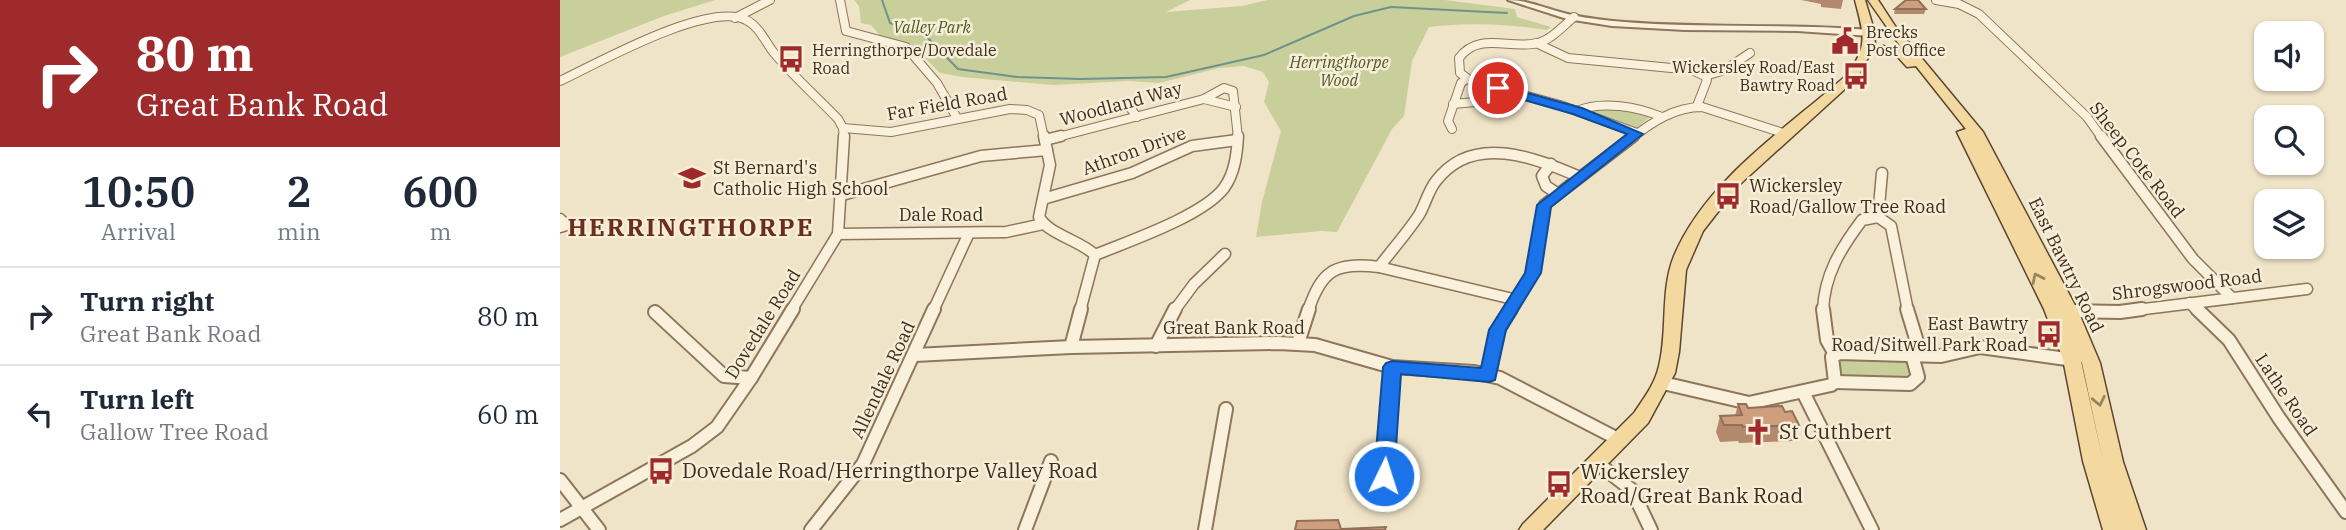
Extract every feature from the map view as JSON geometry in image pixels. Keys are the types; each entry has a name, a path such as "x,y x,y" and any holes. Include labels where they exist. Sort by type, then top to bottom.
{"main road":[{"path":"1860,0 1871,33 1862,61"},
{"name":"East Bawtry Road","path":"1873,0 1891,28 1976,132 2070,311 2091,363 2113,463 2135,530"},
{"path":"1871,33 1891,28"},
{"name":"East Bawtry Road","path":"1871,33 1886,48 1903,55 1963,131 2052,309 2072,359 2093,461 2114,530"},
{"path":"1530,530 1641,418 1663,383 1671,352 1673,292 1683,254 1692,236 1723,196 1786,134 1846,81 1862,61 1874,51 1898,48 1905,43"}],"street":[{"path":"735,18 770,0"},
{"path":"840,0 846,31 906,47 937,83 957,118"},
{"path":"1512,0 1574,18 1627,23 1833,29 1871,33"},
{"name":"Sheep Cote Road","path":"1942,0 1979,13 2087,117 2193,259 2232,298"},
{"path":"560,81 678,27 710,19 735,18 748,22 838,119 843,128"},
{"path":"1536,43 1574,18"},
{"path":"1637,134 1577,111 1466,79 1458,68 1459,58 1466,49 1486,44 1536,43 1568,58 1692,70 1705,76 1725,70 1748,54 1736,53"},
{"path":"1697,106 1696,102 1707,80 1705,76"},
{"path":"1452,130 1448,124 1453,104 1461,83 1466,79"},
{"name":"Woodland Way","path":"842,195 981,156 1046,145 1204,99 1220,89 1230,89 1236,107"},
{"path":"1453,104 1508,99 1518,94"},
{"name":"Woodland Way","path":"1204,99 1236,107"},
{"path":"1126,102 1137,117"},
{"path":"1577,111 1589,105 1648,111 1662,117"},
{"path":"1489,375 1498,330 1533,273 1544,205 1662,117 1697,106 1786,134"},
{"path":"1095,255 1197,208 1218,195 1231,175 1237,140 1236,107"},
{"name":"Far Field Road","path":"843,128 889,133 998,110 1035,112 1039,115 1046,145 1049,173 1039,217 1043,224"},
{"name":"Dovedale Road","path":"560,520 708,436 717,427 751,378 838,234 842,195 843,128"},
{"name":"Athron Drive","path":"1042,199 1132,173 1185,148 1237,140"},
{"path":"1378,267 1411,228 1435,181 1457,163 1480,155 1502,152 1524,155 1580,177"},
{"path":"1551,164 1542,176 1546,186 1558,194"},
{"path":"1878,217 1882,173"},
{"path":"1663,383 1749,403 1803,392 1835,382 1910,384 1918,377 1900,262 1891,226 1878,217 1861,220 1847,238 1824,286 1822,308 1826,342 1835,354"},
{"path":"560,219 566,225 560,227"},
{"path":"1043,224 1086,246 1095,255"},
{"name":"Dale Road","path":"838,234 1018,232 1043,224"},
{"name":"Allendale Road","path":"811,530 863,464 969,233"},
{"path":"1156,346 1163,328 1194,284 1225,254"},
{"path":"1070,347 1095,255"},
{"path":"1298,343 1322,277 1348,263 1378,267 1517,300"},
{"name":"Shrogswood Road","path":"2052,309 2120,312 2307,289"},
{"name":"Lathe Road","path":"2190,303 2229,340 2279,418 2346,512"},
{"path":"655,312 724,376 751,378"},
{"name":"Great Bank Road","path":"915,355 1070,347 1298,343 1328,348 1392,367 1489,375 1510,383 1618,439"},
{"path":"1835,354 1941,356 1980,347 2091,363"},
{"path":"1835,354 1832,357 1835,382"},
{"path":"1384,476 1392,367"},
{"path":"1803,392 1872,530"},
{"path":"1205,530 1226,409"},
{"path":"1025,530 1051,461"},
{"path":"1597,462 1628,483 1637,494 1651,530"},
{"path":"560,480 599,530"}],"green space":[{"path":"560,0 715,0 664,16 560,57"},
{"name":"Herringthorpe Wood","path":"854,0 1190,0 1166,12 1242,6 1267,0 1445,0 1515,9 1517,17 1551,27 1547,30 1488,24 1429,27 1412,61 1404,116 1392,129 1337,232 1256,237 1262,202 1281,131 1264,102 1269,82 1263,72 1244,66 1219,68 1159,83 1129,81 1053,85 962,77 940,73 911,44 882,38 871,25 861,23 859,6"},
{"path":"1590,107 1646,112 1652,115 1637,128 1631,129 1586,112"},
{"path":"1839,356 1901,358 1910,362 1912,379 1843,377 1838,364"}],"building":[{"path":"1906,0 1918,0 1926,9 1895,9"},
{"path":"1738,404 1746,404 1748,408 1782,406 1785,412 1792,411 1799,425 1724,425 1720,416 1742,415"},
{"path":"1338,520 1341,529 1386,527 1385,530 1295,530 1297,521"}],"waterway":[{"path":"882,0 890,23 924,34 958,69 1017,77 1080,79 1166,77 1264,55 1354,16 1391,7 1507,13"}],"place":[{"name":"Brecks Post Office","path":"1845,41"},
{"name":"Herringthorpe/Dovedale Road","path":"791,59"},
{"name":"Wickersley Road/East Bawtry Road","path":"1856,76"},
{"name":"St Bernard's Catholic High School","path":"692,178"},
{"name":"Wickersley Road/Gallow Tree Road","path":"1728,196"},
{"name":"East Bawtry Road/Sitwell Park Road","path":"2049,334"},
{"name":"St Cuthbert","path":"1758,432"},
{"name":"Dovedale Road/Herringthorpe Valley Road","path":"661,471"},
{"name":"Wickersley Road/Great Bank Road","path":"1559,484"}],"district":[{"name":"HERRINGTHORPE","path":"691,228"}],"route":[{"path":"1384,476 1392,367 1489,375 1501,323 1533,273 1544,205 1637,134 1577,111 1498,88"}],"park label":[{"name":"Valley Park","path":"932,27"}]}
